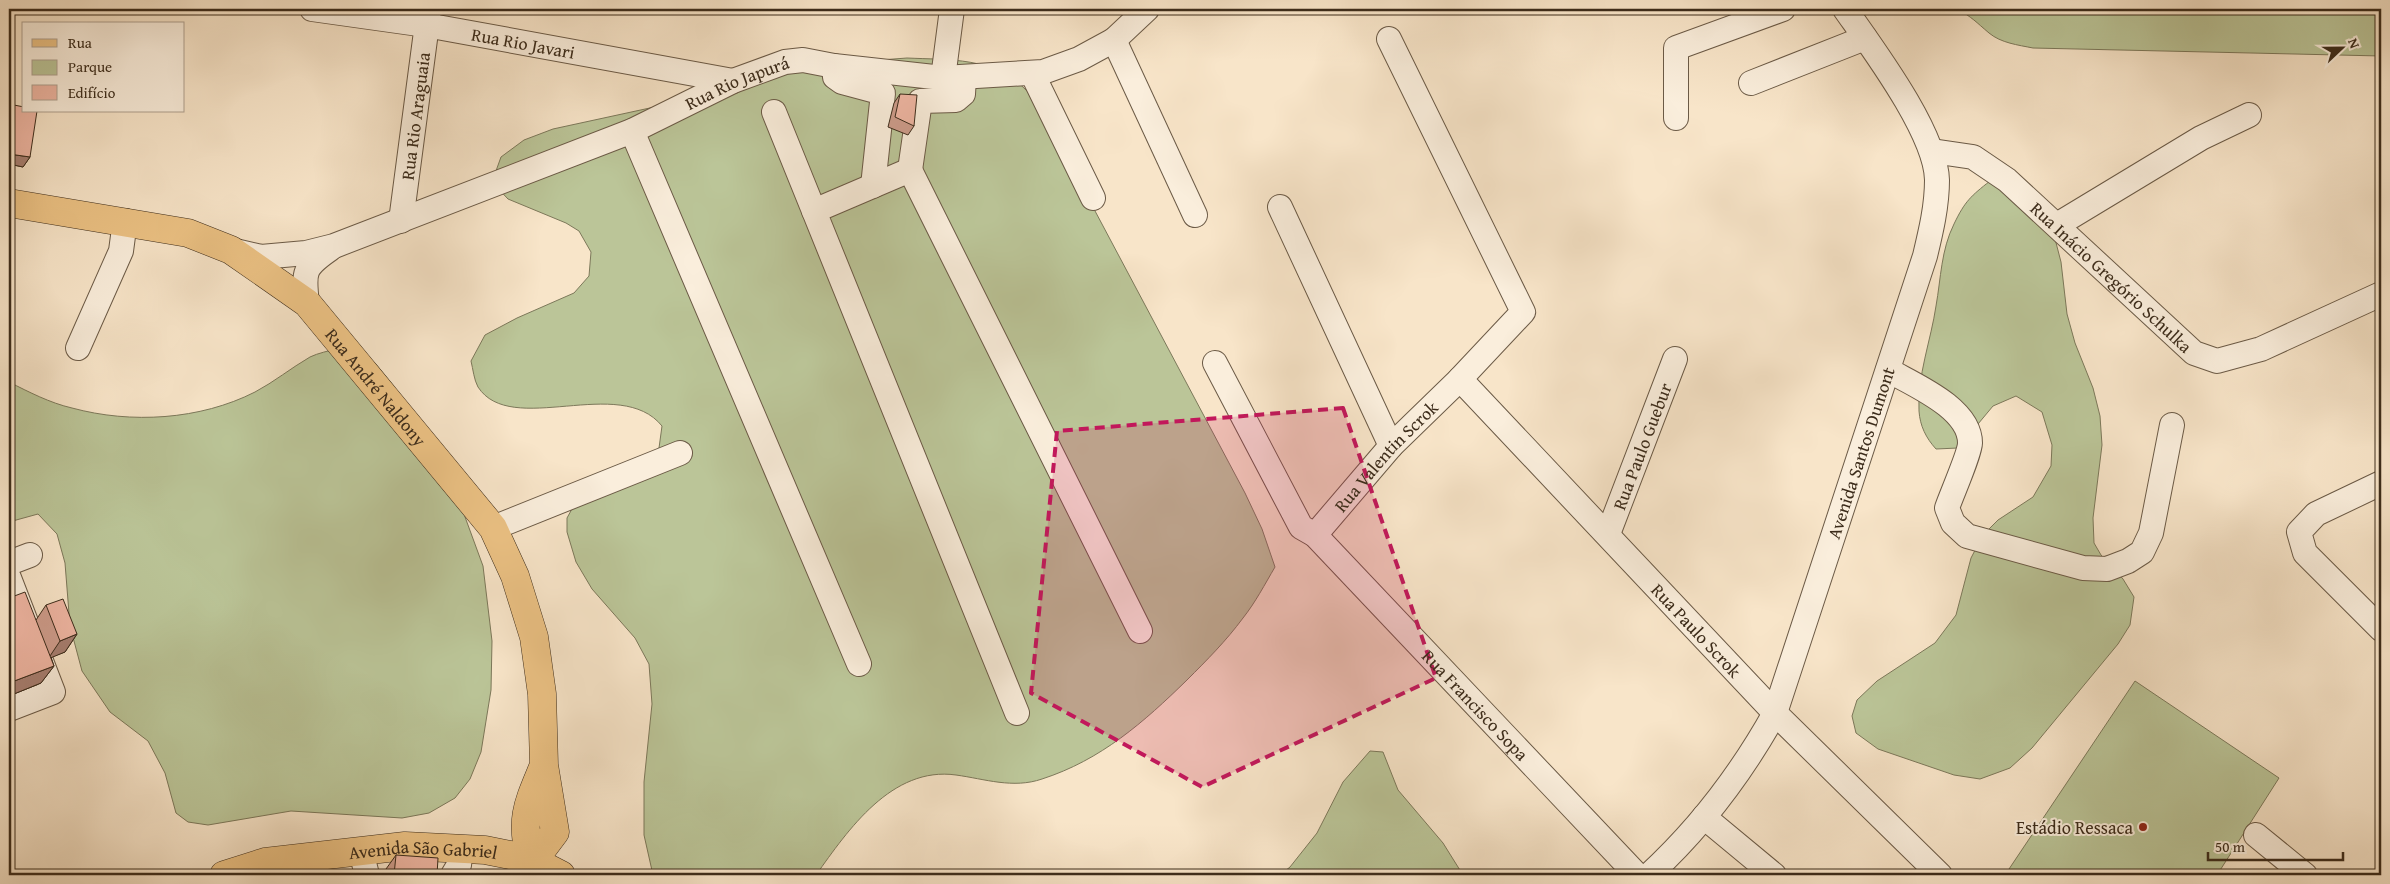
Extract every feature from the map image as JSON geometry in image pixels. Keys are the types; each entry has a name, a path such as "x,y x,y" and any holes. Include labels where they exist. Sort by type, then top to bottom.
{"main road":[{"name":"Rua André Naldony","path":"9,203 188,233 231,250 306,302 493,528 516,576 534,638 542,694 544,765 555,832 573,875"},
{"name":"Rua André Naldony","path":"530,859 525,837 525,817 544,765"},
{"path":"473,849 511,832 525,817"},
{"path":"530,859 540,852 555,832"},
{"name":"Avenida São Gabriel","path":"224,875 265,862 364,863 405,846 473,849 530,859 561,875"}],"street":[{"name":"Rua Rio Javari","path":"312,9 427,17 733,81"},
{"path":"834,66 835,76 842,82 920,101 956,100 963,94 954,78 952,9"},
{"name":"Rua Rio Japurá","path":"231,250 261,257 306,253 334,246 632,130 733,81 785,62 803,60 834,66 954,78 1043,72 1079,59 1114,40 1147,9"},
{"path":"1676,118 1676,48 1783,9"},
{"name":"Avenida Santos Dumont","path":"1649,875 1672,854 1726,792 1752,753 1775,713 1925,256 1935,211 1937,179 1932,151 1913,114 1845,9"},
{"name":"Rua Rio Araguaia","path":"401,221 427,17"},
{"path":"1751,83 1865,38"},
{"name":"Rua Valentin Scrok","path":"1315,535 1391,446 1460,379 1523,312 1389,39"},
{"path":"1114,40 1195,215"},
{"path":"1032,72 1093,198"},
{"path":"873,186 883,93"},
{"path":"920,101 910,170 1140,631"},
{"path":"774,112 1017,713"},
{"path":"2057,225 2201,138 2249,115"},
{"path":"632,130 859,664"},
{"name":"Rua Inácio Gregório Schulka","path":"1932,151 1972,157 2007,180 2194,353 2217,360 2261,348 2381,294"},
{"path":"814,210 910,170"},
{"path":"1280,207 1391,446"},
{"path":"78,348 121,251 125,221"},
{"name":"Rua Rio Japurá","path":"306,302 304,280 306,269 312,261 334,246"},
{"name":"Rua Paulo Guebur","path":"1608,534 1675,359"},
{"name":"Rua Francisco Sopa","path":"1214,363 1301,527 1315,535 1637,875"},
{"path":"1888,370 1954,409 1965,425 1970,444 1947,508 1952,524 1967,536 2083,568 2107,569 2128,561 2142,552 2151,533 2172,425"},
{"name":"Rua Paulo Scrok","path":"1460,379 1775,713 1940,875"},
{"path":"493,528 680,453"},
{"path":"2381,482 2316,514 2299,532 2305,553 2381,629"},
{"path":"9,709 53,692 10,587"},
{"path":"1704,817 1774,875"},
{"path":"2256,835 2305,875"},
{"path":"453,875 473,849"}],"highlighted area":[{"path":"1343,408 1436,678 1202,787 1031,693 1057,431"}],"green space":[{"path":"1957,9 2381,9 2381,56 2033,48 1999,39"},
{"path":"907,58 955,60 985,66 1013,79 1033,98 1044,115 1245,493 1262,529 1275,567 1260,593 1230,635 1202,665 1138,725 1084,761 1063,771 1031,782 999,782 956,775 933,775 912,780 892,791 857,821 816,875 653,875 644,835 644,782 652,704 649,664 635,638 592,589 576,562 567,532 567,518 578,498 643,460 659,448 662,426 643,411 620,405 515,407 494,401 478,387 471,361 485,335 517,318 574,293 589,276 591,252 579,231 566,223 508,199 492,182 501,157 524,140 553,129 659,106 795,72 867,61"},
{"path":"1990,181 2054,235 2061,262 2067,314 2075,343 2093,388 2100,416 2102,445 2093,518 2094,543 2101,555 2123,579 2134,597 2130,625 2118,644 2032,748 2010,768 1980,779 1954,775 1878,749 1856,733 1852,716 1857,700 1877,681 1935,643 1956,615 1971,558 1983,535 1998,520 2033,497 2051,466 2052,445 2042,412 2016,396 1993,406 1958,448 1936,449 1929,441 1922,427 1919,411 1920,385 1934,319 1946,244 1965,204"},
{"path":"339,348 361,352 375,363 393,385 461,506 483,566 492,641 491,690 481,752 470,779 455,798 429,813 402,818 291,811 208,825 188,822 176,813 165,773 148,741 110,712 82,671 70,626 65,563 57,534 38,514 9,522 9,382 56,403 95,413 141,417 188,414 212,409 255,392 310,357"},
{"name":"Estádio Ressaca","path":"2135,681 2279,778 2217,875 2005,875"},
{"path":"1370,751 1383,752 1398,790 1443,843 1463,875 1280,875 1290,867 1317,833 1343,782"}],"building":[{"path":"900,94 917,95 914,126 895,117"},
{"path":"9,104 22,107 22,112 37,112 30,157 9,154 12,120 9,119"},
{"path":"25,592 54,666 9,683 9,598"},
{"path":"63,599 77,634 60,641 46,605"},
{"path":"396,855 438,858 437,875 394,875"}],"place":[{"name":"Estádio Ressaca","path":"2143,827"}]}
